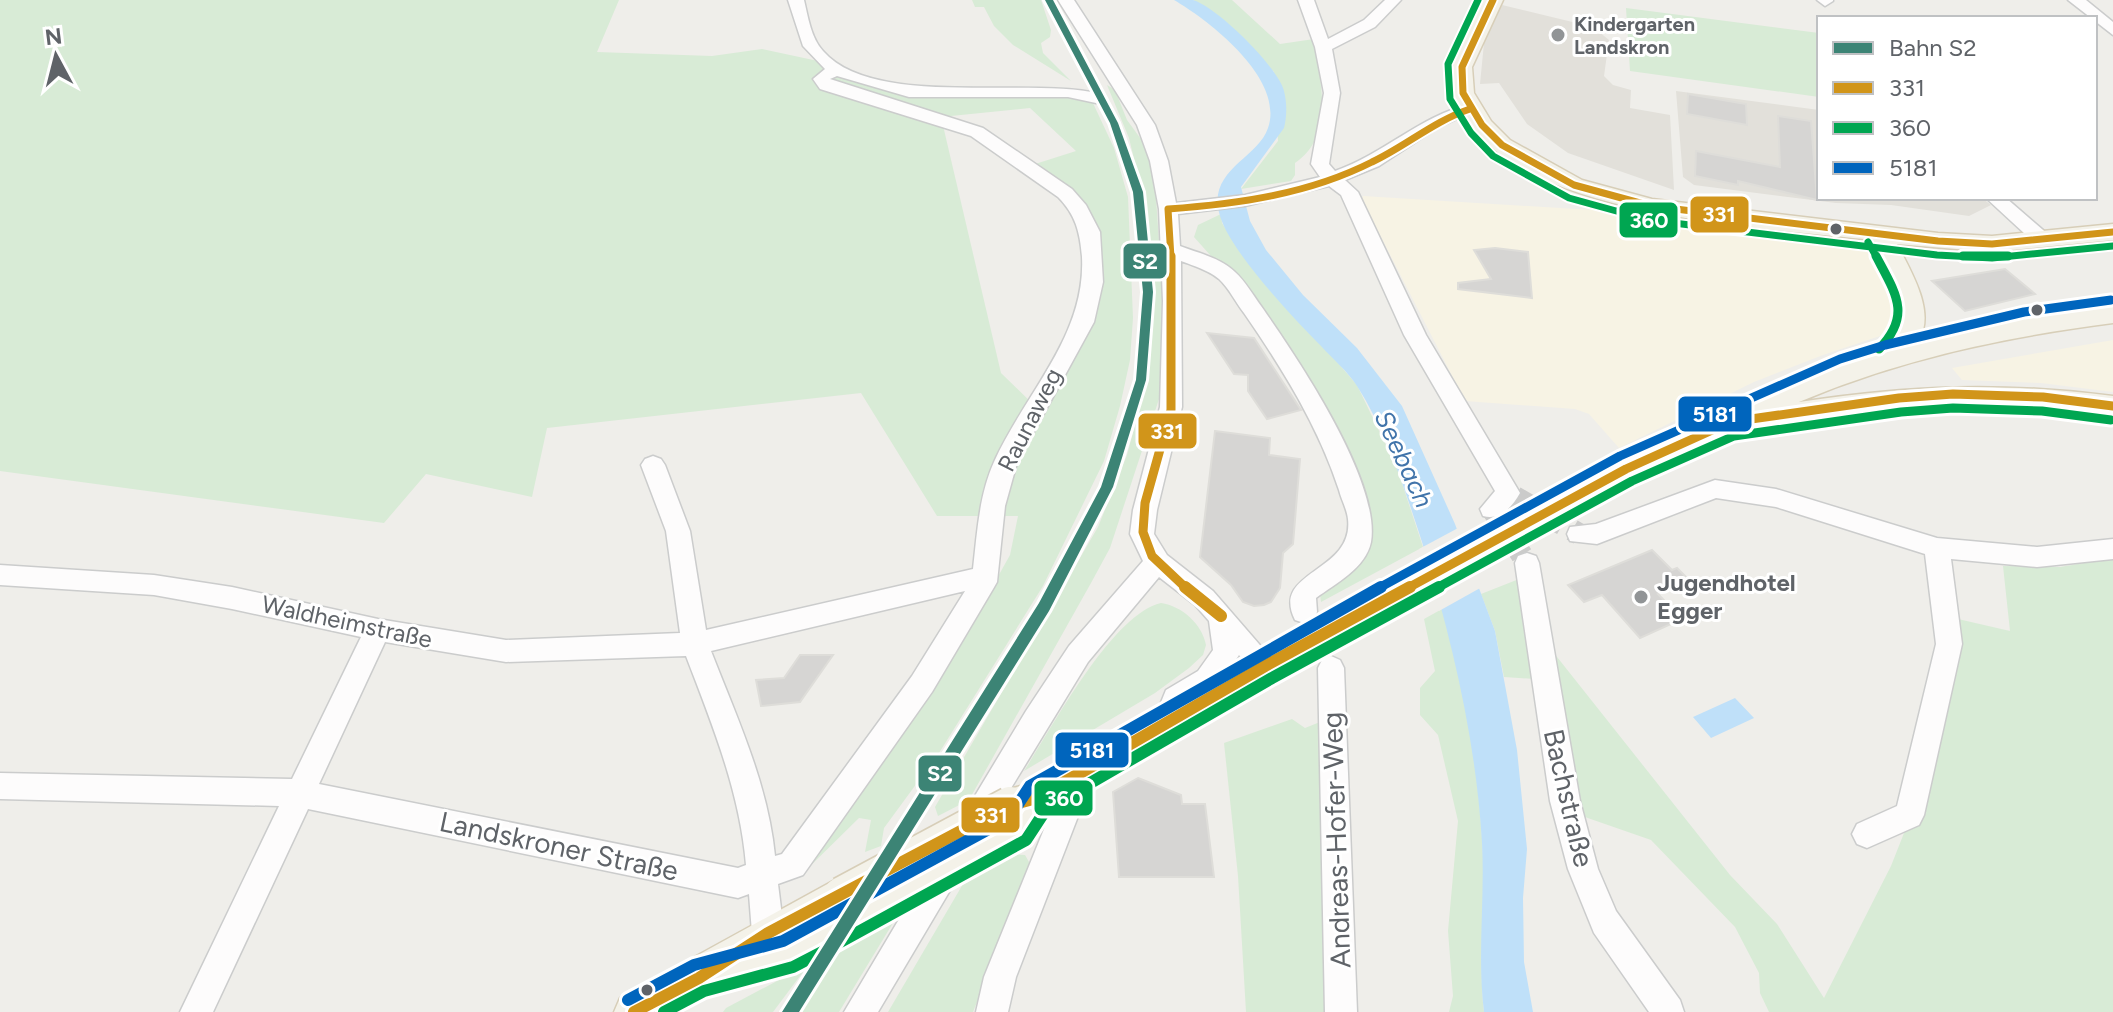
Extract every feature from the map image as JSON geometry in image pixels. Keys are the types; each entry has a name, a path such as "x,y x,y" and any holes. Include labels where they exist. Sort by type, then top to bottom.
{"main road":[{"path":"1493,0 1462,67 1463,93 1470,109 1502,145 1574,185 1614,198 1718,216 1966,243 2043,240 2113,232"},
{"path":"1880,235 1910,300 1913,324 1910,333 1889,358"},
{"path":"1910,300 1926,316 1947,325 2004,320 2036,325"},
{"path":"634,1012 699,978 768,933 1080,775 1279,659 1626,469 1846,372 1889,358 2036,325 2113,314"},
{"path":"1730,422 1886,399 1953,394 2043,397 2113,406"},
{"path":"699,978 788,954 815,940 1019,828 1023,802"}],"street":[{"path":"796,0 804,32 819,57 840,70 909,92 1068,92 1096,98"},
{"path":"1066,0 1146,125 1159,161 1168,209 1172,250 1171,407 1145,510 1142,534 1158,562 1204,598 1221,616 1279,659"},
{"path":"1306,0 1323,47 1332,93 1320,164 1331,178 1349,192 1415,335 1505,500"},
{"path":"1323,47 1355,35 1378,18 1393,0"},
{"path":"2082,5 2113,10"},
{"path":"2097,17 2113,30"},
{"name":"Raunaweg","path":"763,875 792,865 922,684 984,582 993,506 1005,463 1084,322 1093,282 1090,232 1077,205 1065,193 977,132 826,85 821,79 840,70"},
{"path":"1168,209 1212,205 1331,178 1393,151 1435,119 1470,109"},
{"path":"1997,200 2043,240"},
{"path":"1172,250 1211,265 1228,276 1295,370 1344,470 1360,519 1358,545 1342,566 1303,593 1304,612"},
{"path":"653,465 678,531 695,644 744,777 759,842 768,933"},
{"path":"1579,534 1597,534 1715,489 1776,498 1937,548 2037,557 2113,549"},
{"path":"1867,834 1909,815 1928,740 1949,644 1937,548"},
{"path":"860,1012 1072,659 1121,597 1158,562"},
{"name":"Bachstraße","path":"1527,563 1565,801 1583,869 1605,922 1668,1012"},
{"name":"Waldheimstraße","path":"0,575 154,585 232,598 378,630 506,651 695,644 971,579 984,582"},
{"path":"1167,722 1176,699 1208,679 1227,652 1221,616"},
{"path":"196,1012 378,630"},
{"name":"Andreas-Hofer-Weg","path":"1331,668 1341,1012"},
{"path":"992,1012 1000,977 1080,775"},
{"name":"Landskroner Straße","path":"0,786 298,793 738,883 763,875"}],"shaded area":[{"path":"1502,5 1593,27 1609,40 1604,76 1613,85 1631,90 1630,108 1670,115 1674,190 1568,153 1527,124 1499,83 1480,84 1484,43"},
{"path":"1676,91 1817,110 1817,200 1985,200 1991,205 1969,216 1891,205 1836,203 1694,185 1683,177"},
{"path":"1363,196 1593,210 1855,243 1865,248 1880,265 1901,318 1892,332 1754,382 1619,448 1589,414 1575,409 1465,401 1362,200"},
{"path":"2113,340 2113,392 2041,383 1962,380 1952,368"}],"green space":[{"path":"0,0 619,0 597,52 712,56 762,49 818,61 858,82 912,95 1076,98 1092,101 1114,148 1128,197 1133,318 1130,360 1104,461 1043,586 939,753 884,828 881,846 865,852 871,820 859,818 799,877 791,876 991,589 1010,555 1018,516 937,516 861,393 547,428 532,497 426,474 384,523 0,471","holes":["1030,108 1076,151 1032,165 1090,213 1088,326 1040,411 1001,373 941,117"]},
{"path":"972,0 1041,0 1051,30 1050,37 1041,43 1043,53 1071,81 1013,45 994,26 984,7 975,7"},
{"path":"1193,0 1232,0 1280,44 1314,39 1321,90 1321,123 1308,151 1295,163 1295,175 1291,181 1241,189 1278,141 1274,72 1231,27"},
{"path":"1626,8 1817,33 1817,97 1630,71"},
{"path":"1107,85 1115,90 1127,120 1146,146 1155,183 1162,285 1159,399 1110,548 969,800 938,816 935,807 1098,527 1127,455 1145,387 1152,314 1147,213 1129,138"},
{"path":"1221,214 1222,223 1236,245 1357,385 1397,468 1423,547 1321,602 1320,594 1359,554 1309,380 1276,329 1194,237 1198,225"},
{"path":"2113,558 2113,1012 1769,1012 1760,993 1759,973 1735,927 1651,840 1582,816 1550,680 1504,677 1495,631 1481,594 1529,575 1542,638 1730,875 1777,924 1824,998 1891,866 1921,790 1958,619 2010,631 2003,566 2060,567"},
{"path":"1161,603 1176,608 1196,623 1206,645 1203,655 1155,693 1024,771 1104,650 1142,612"},
{"path":"1442,609 1466,712 1481,819 1484,1012 1449,1012 1453,996 1448,931 1458,821 1438,735 1420,715 1420,688 1435,671 1424,619"},
{"path":"1292,719 1305,728 1320,722 1333,1012 1246,1012 1238,876 1224,743"},
{"path":"1008,854 1025,855 1029,862 1028,874 973,1012 888,1012 963,884"},
{"path":"899,913 839,1012 799,1012 838,949"},
{"path":"809,964 773,1012 723,1012 726,1008"}],"water":[{"name":"Seebach","path":"1174,0 1193,0 1216,14 1259,54 1279,80 1286,100 1284,128 1241,187 1250,221 1266,250 1303,295 1357,348 1402,406 1455,524 1495,631 1517,750 1527,849 1523,898 1524,962 1533,1012 1484,1012 1481,970 1482,843 1468,728 1453,653 1433,579 1394,462 1368,404 1353,381 1267,288 1223,224 1218,206 1219,191 1224,179 1262,139 1268,128 1270,109 1266,90 1241,54 1224,37"},
{"path":"1735,698 1754,718 1711,738 1693,717"}],"pier":[{"path":"1460,527 1482,587 1439,611 1419,549"}],"building":[{"path":"1688,94 1746,104 1747,125 1687,114"},
{"path":"1778,116 1811,121 1817,200 1738,181 1738,185 1695,176 1696,151 1780,167"},
{"path":"1495,248 1528,252 1532,298 1458,289 1458,283 1491,279 1474,250"},
{"path":"2005,269 2035,294 1965,311 1932,281"},
{"path":"1207,333 1254,338 1301,410 1267,419 1248,391 1248,375 1234,374"},
{"path":"1215,431 1270,438 1269,455 1300,459 1293,544 1283,553 1280,588 1271,602 1264,605 1254,606 1243,602 1231,585 1200,557"},
{"name":"Jugendhotel Egger","path":"1652,550 1672,570 1677,568 1689,580 1658,594 1682,619 1640,638 1602,595 1584,602 1568,585"},
{"path":"800,655 833,655 800,702 761,706 756,680 784,678"},
{"path":"1138,778 1181,795 1182,804 1205,804 1214,877 1119,877 1113,792"}],"tunnel":[{"path":"1515,497 1579,534"},
{"path":"1492,509 1527,563"}],"rail line":[{"name":"S2","path":"790,1012 1044,607 1107,487 1141,380 1148,292 1138,192 1114,123 1049,0"}],"transit line":[{"name":"360","path":"1478,0 1448,64 1450,99 1471,133 1493,156 1569,198 1649,220 1937,255 1992,258 2113,246"},
{"name":"331","path":"1493,0 1462,67 1463,93 1482,125 1502,145 1574,185 1651,206 1938,241 1992,244 2113,232"},
{"name":"331","path":"1168,209 1246,201 1324,182 1373,162 1444,119 1470,109"},
{"name":"331","path":"1168,209 1172,282 1171,401 1168,428 1145,503 1143,532 1146,545 1160,566 1221,616"},
{"name":"360","path":"1868,242 1897,304 1898,324 1879,349"},
{"name":"5181","path":"628,1000 694,965 783,941 1009,818 1030,786 1258,654 1620,456 1840,359 1885,345 2024,312 2111,300"},
{"name":"331","path":"634,1012 699,978 768,933 1010,805 1037,798 1265,666 1626,469 1730,422 1899,398 1953,394 2043,397 2113,406"},
{"name":"360","path":"664,1012 704,991 793,967 822,952 1026,840 1047,808 1272,678 1632,481 1734,436 1901,412 1953,408 2042,411 2111,420"}],"place":[{"name":"Kindergarten Landskron","path":"1558,35"},
{"name":"Jugendhotel Egger","path":"1641,597"}]}
